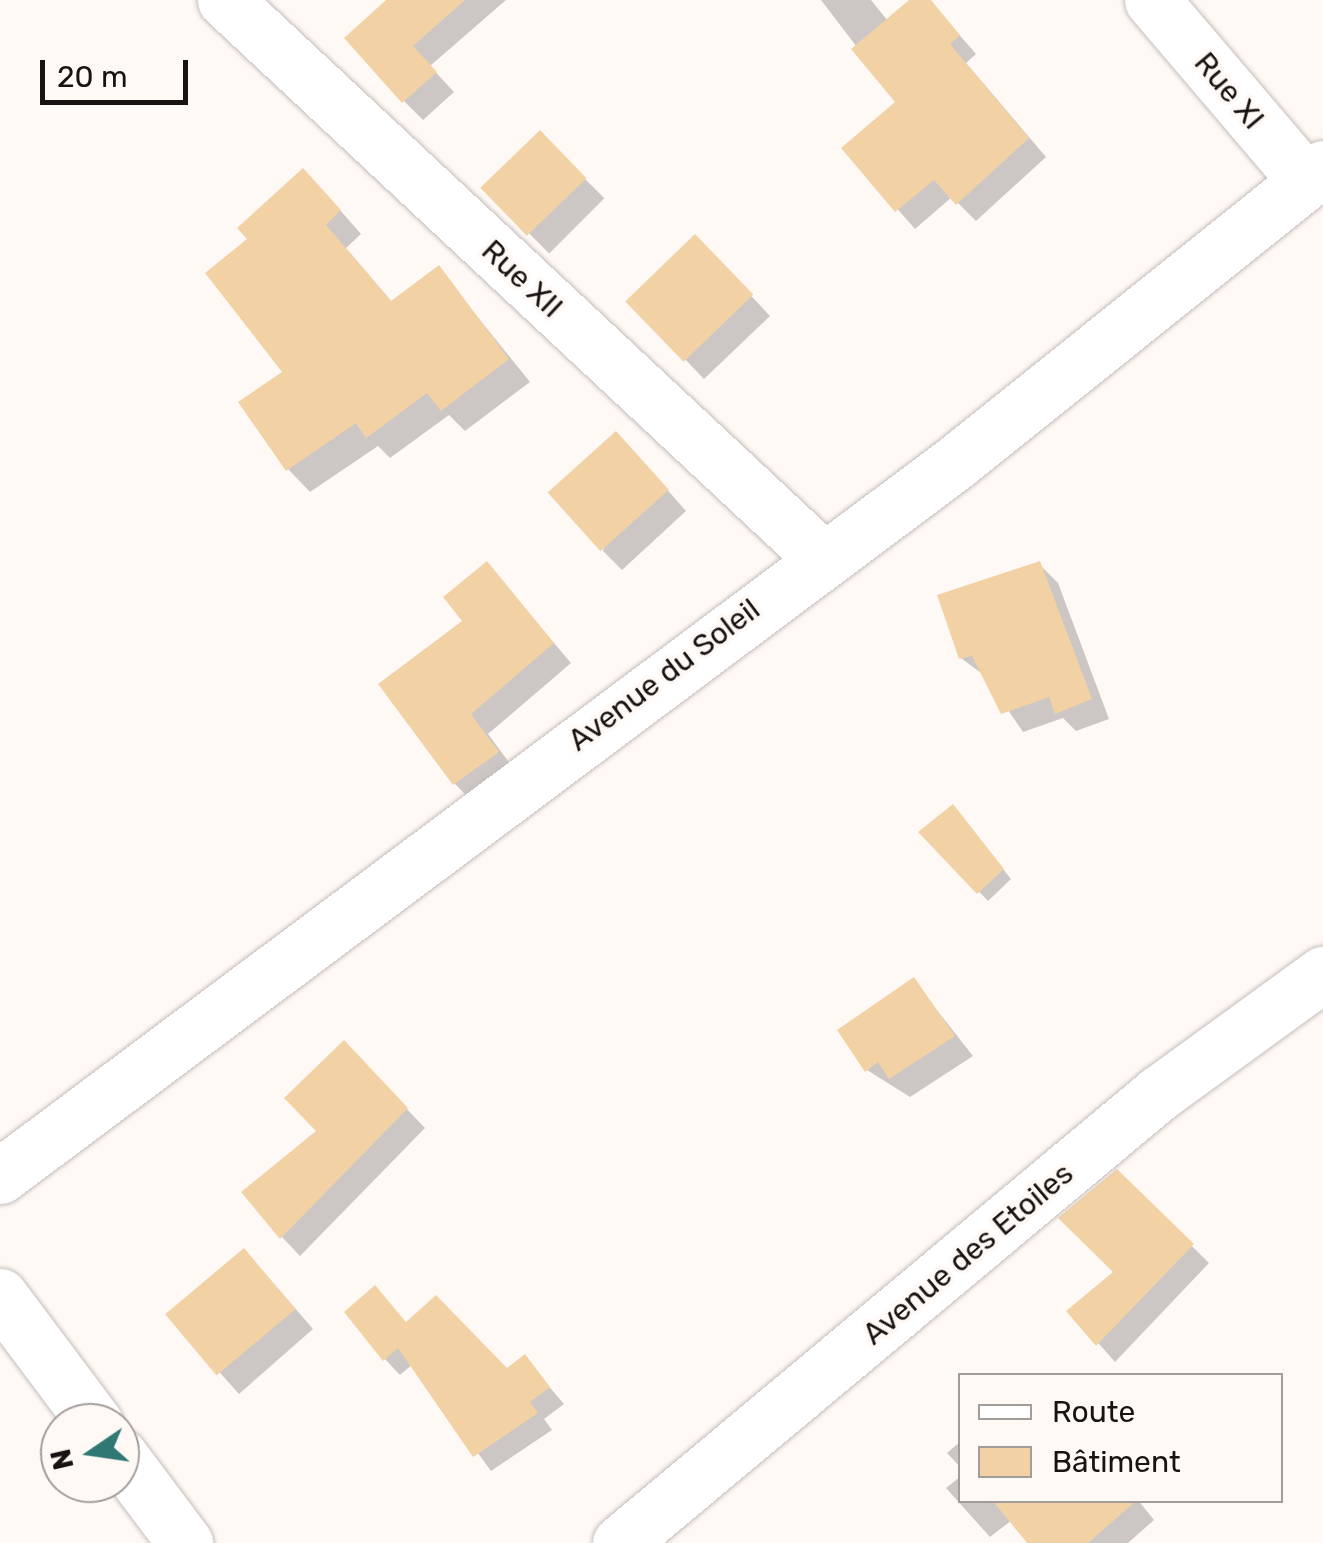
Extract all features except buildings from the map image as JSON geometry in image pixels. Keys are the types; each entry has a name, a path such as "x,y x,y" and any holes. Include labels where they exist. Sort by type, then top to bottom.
{"street":[{"name":"Rue XII","path":"225,0 821,558"},
{"name":"Rue XI","path":"1152,0 1314,175"},
{"name":"Avenue du Soleil","path":"0,1176 821,558 956,462 1314,175"},
{"name":"Avenue des Etoiles","path":"620,1543 1160,1093 1323,974"},
{"path":"0,1296 80,1403"},
{"path":"140,1482 186,1543"}]}
